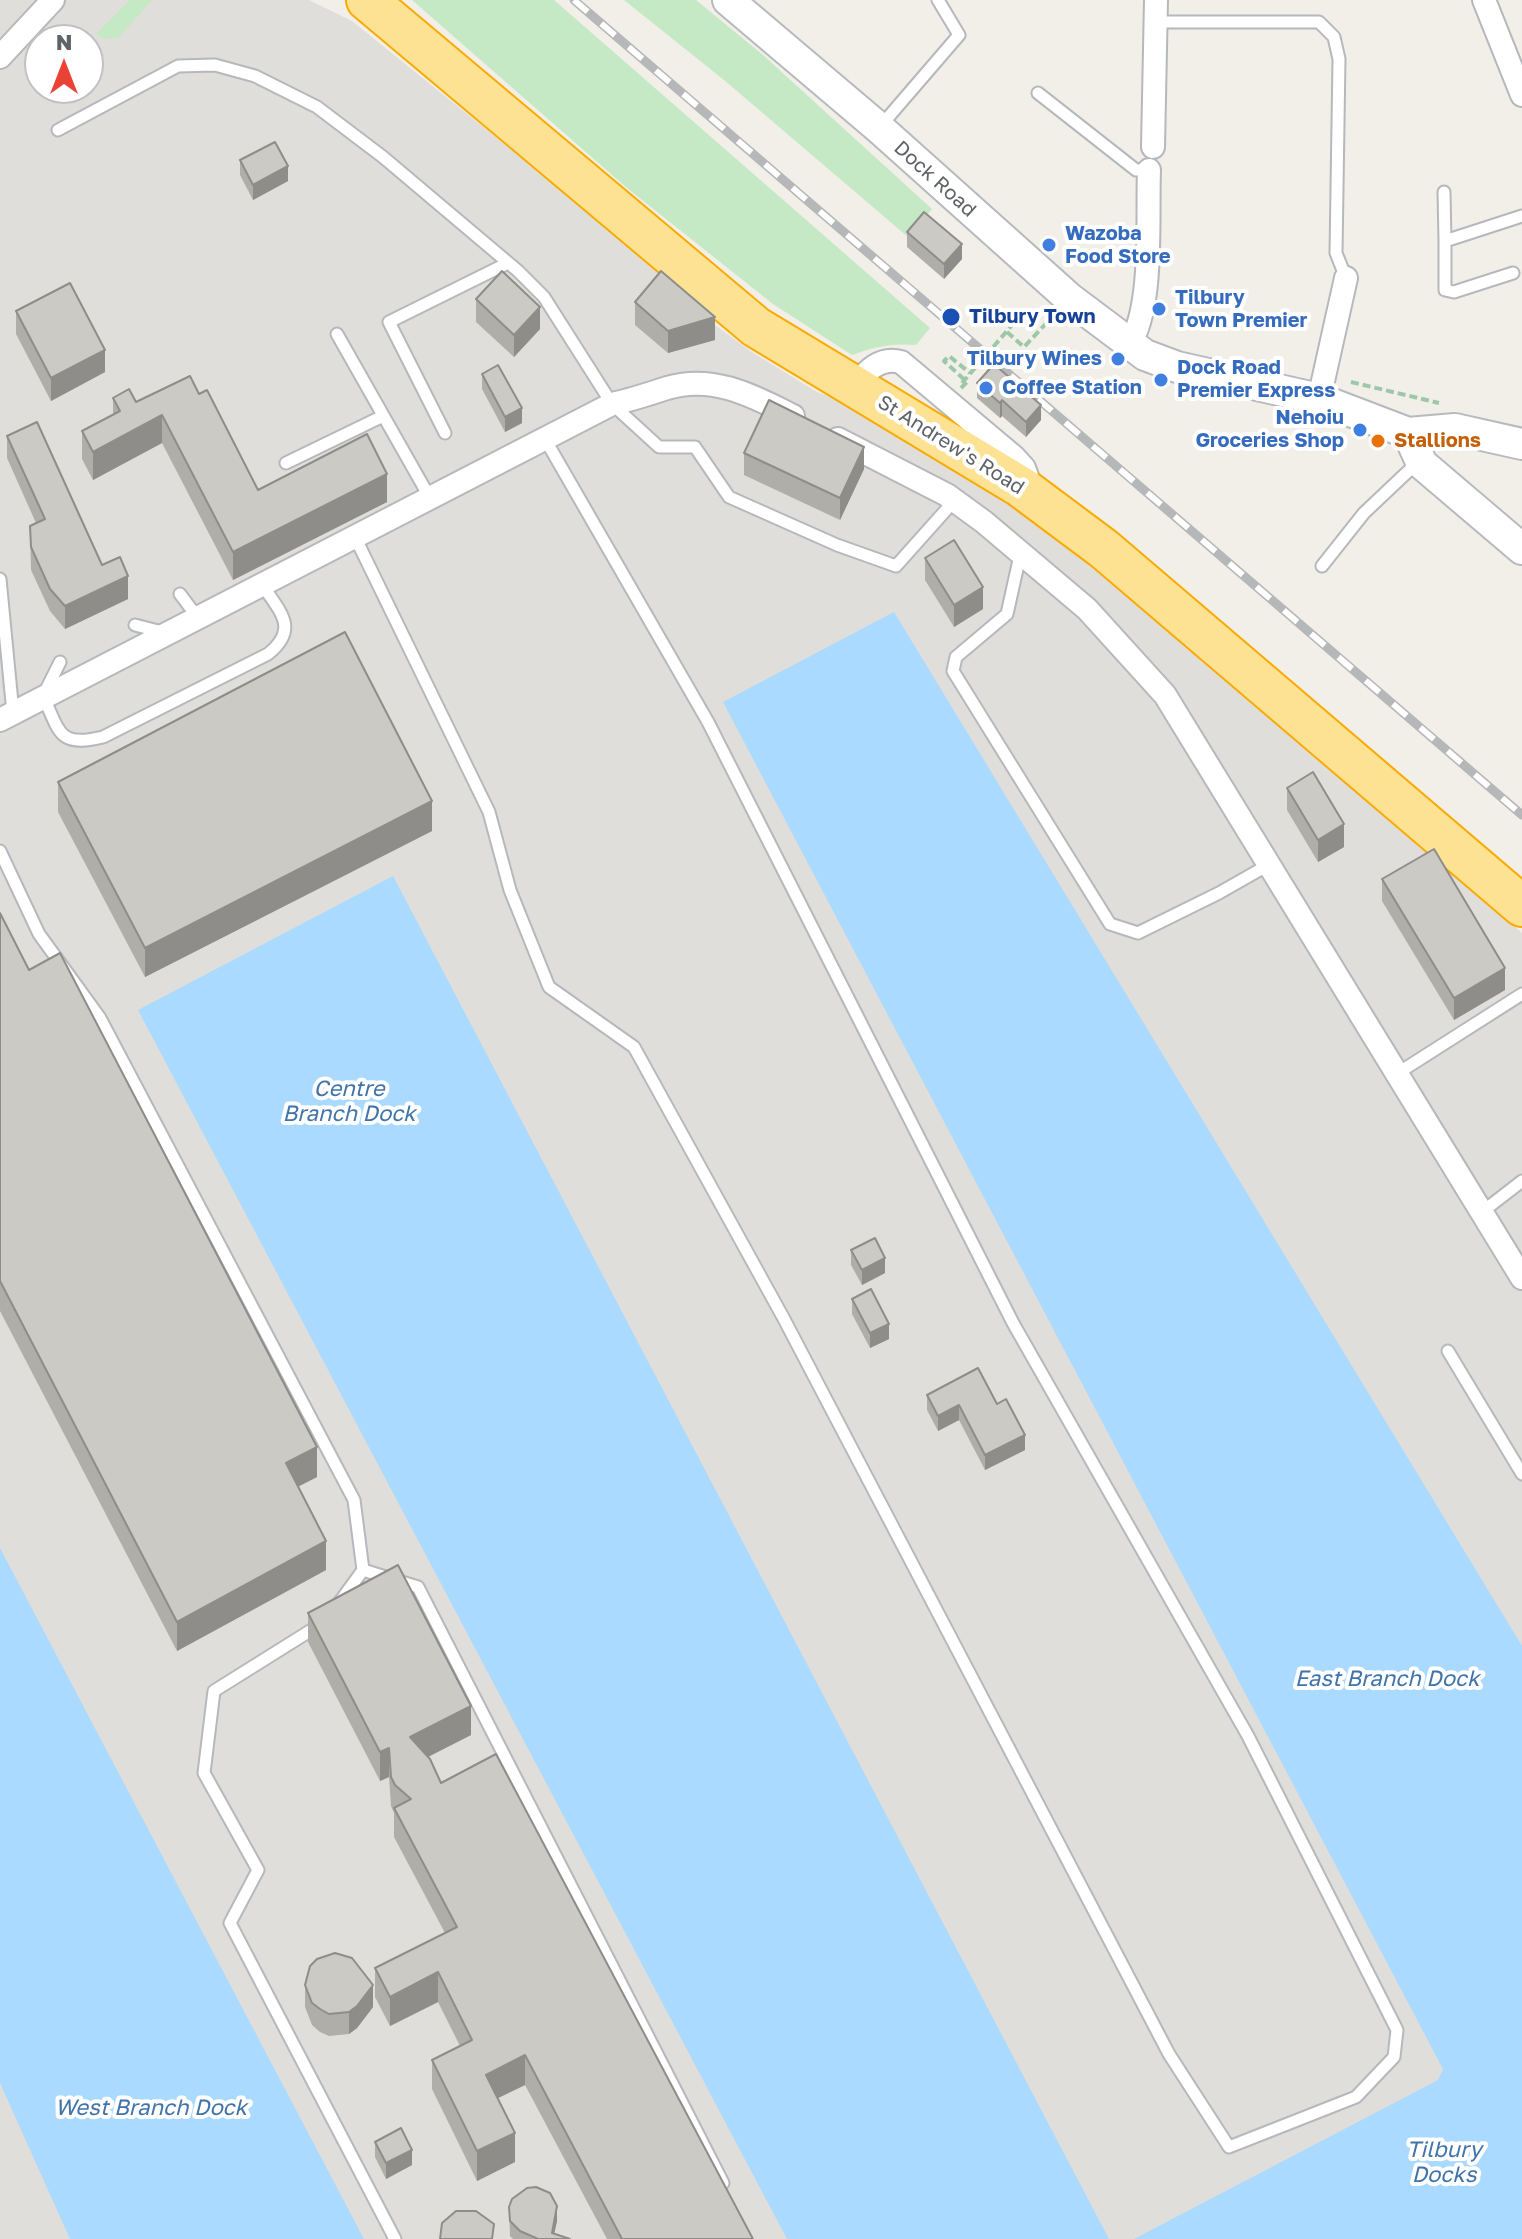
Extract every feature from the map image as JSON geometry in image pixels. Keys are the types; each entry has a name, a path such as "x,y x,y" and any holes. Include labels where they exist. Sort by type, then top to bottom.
{"highway":[{"name":"St Andrew's Road","path":"367,0 756,327 1021,487 1104,549 1522,906"}],"street":[{"path":"0,57 53,0"},
{"name":"Dock Road","path":"728,0 879,128 1069,298 1137,350 1177,367 1319,399 1413,447"},
{"path":"1484,0 1522,95"},
{"path":"1153,147 1156,11"},
{"path":"1137,350 1137,334 1145,307 1149,170"},
{"path":"1319,399 1346,278"},
{"path":"7,716 612,404 668,388 717,384 754,396 954,501 1021,550 1087,609 1165,695 1522,1278"},
{"path":"1522,444 1455,429 1413,447 1522,549"}],"lane":[{"path":"879,128 959,35 938,0"},
{"path":"1156,11 1319,22 1334,37 1339,59 1336,253 1346,278"},
{"path":"58,130 178,66 215,65 255,76 317,107 383,157 508,263 544,297 612,404 659,447 695,447 729,497 837,545 896,566 954,501"},
{"path":"1038,93 1136,170 1149,170"},
{"path":"1444,192 1445,290 1454,292 1513,273"},
{"path":"1445,241 1522,216"},
{"path":"445,433 389,322 508,263"},
{"path":"337,334 430,498"},
{"path":"286,463 383,416"},
{"path":"355,537 489,812 510,890 549,987 634,1047 784,1319 1169,2054 1229,2147 1356,2097 1394,2057 1397,2030 1248,1736 1013,1323 708,722 545,439"},
{"path":"1322,566 1413,447"},
{"path":"1021,550 1007,614 956,657 953,671 1110,924 1138,933 1270,864"},
{"path":"0,579 7,716"},
{"path":"60,662 43,696 61,734 70,741 81,742 103,737 268,654 282,643 286,630 279,610 263,586"},
{"path":"180,594 198,618"},
{"path":"135,625 168,633"},
{"path":"1,854 39,934 100,1018 354,1500 363,1570 335,1608"},
{"path":"1398,1073 1522,994"},
{"path":"1482,1212 1522,1181"},
{"path":"1448,1351 1522,1474"},
{"path":"363,1570 418,1587 730,2196"},
{"path":"326,1621 214,1691 204,1773 258,1870 230,1923 395,2239"}],"path":[{"path":"1007,332 1024,347 1047,322"},
{"path":"970,373 949,356 944,361 964,382 1013,324"},
{"path":"1347,381 1441,404"}],"shaded area":[{"path":"0,0 309,0 352,21 627,243 680,291 690,307 752,352 817,392 858,407 1014,503 1081,552 1345,776 1522,933 1522,2239 0,2239"}],"green space":[{"path":"130,0 152,0 118,38 104,39 104,26"},
{"path":"412,0 554,0 930,328 916,345 883,346 852,355 773,304 627,188"},
{"path":"624,0 696,0 763,55 932,209 908,237 724,80"}],"water":[{"name":"East Branch Dock","path":"894,612 1522,1646 1522,2239 1134,2239 1438,2080 1443,2069 723,702"},
{"name":"Centre Branch Dock","path":"393,876 1109,2239 787,2239 138,1010"},
{"name":"West Branch Dock","path":"0,1548 364,2239 70,2239 0,2083"}],"building":[{"path":"275,142 288,166 253,185 240,160"},
{"path":"924,212 962,244 944,264 907,232"},
{"path":"502,271 540,307 514,335 476,299"},
{"path":"661,271 715,317 668,331 635,302"},
{"path":"70,283 105,350 51,378 16,311"},
{"path":"994,364 1041,405 1026,422 977,383"},
{"path":"498,365 522,408 505,417 482,374"},
{"path":"190,376 199,394 207,390 258,490 367,434 387,474 233,552 162,415 93,452 82,431 120,411 113,398 129,389 136,402"},
{"path":"769,400 864,447 840,498 744,453"},
{"path":"37,422 102,565 120,557 128,576 65,606 50,589 31,547 30,526 45,519 7,436"},
{"path":"954,540 983,587 954,605 925,558"},
{"path":"345,632 432,801 145,948 58,782"},
{"path":"1313,772 1344,824 1318,840 1287,788"},
{"path":"1434,849 1505,968 1454,998 1382,879"},
{"path":"0,913 29,970 60,953 317,1447 286,1463 326,1541 177,1622 0,1281"},
{"path":"875,1238 885,1258 862,1270 851,1250"},
{"path":"871,1289 889,1324 870,1333 852,1299"},
{"path":"978,1368 997,1404 1006,1399 1025,1435 985,1455 959,1405 938,1416 927,1395"},
{"path":"398,1565 471,1706 410,1737 430,1759 441,1783 496,1754 753,2239 622,2239 525,2055 486,2075 515,2133 477,2151 432,2060 472,2040 438,1972 390,1997 375,1968 457,1927 394,1808 411,1799 395,1785 391,1777 389,1748 380,1752 308,1613"},
{"path":"335,1953 352,1958 373,1985 349,2012 329,2014 312,2003 305,1985 310,1966 317,1959"},
{"path":"401,2128 412,2150 386,2163 375,2142"},
{"path":"536,2187 550,2193 557,2206 552,2233 570,2239 538,2239 520,2231 510,2221 512,2199 527,2188"},
{"path":"456,2211 476,2211 494,2224 492,2239 440,2239 442,2223"}],"railway":[{"path":"574,0 1522,815"}],"place":[{"name":"Wazoba Food Store","path":"1049,245"},
{"name":"Tilbury Town Premier","path":"1159,309"},
{"name":"Tilbury Town","path":"951,317"},
{"name":"Tilbury Wines","path":"1118,359"},
{"name":"Dock Road Premier Express","path":"1161,380"},
{"name":"Coffee Station","path":"986,388"},
{"name":"Nehoiu Groceries Shop","path":"1360,430"},
{"name":"Stallions","path":"1378,441"}],"water label":[{"name":"Tilbury Docks","path":"1444,2162"}]}
